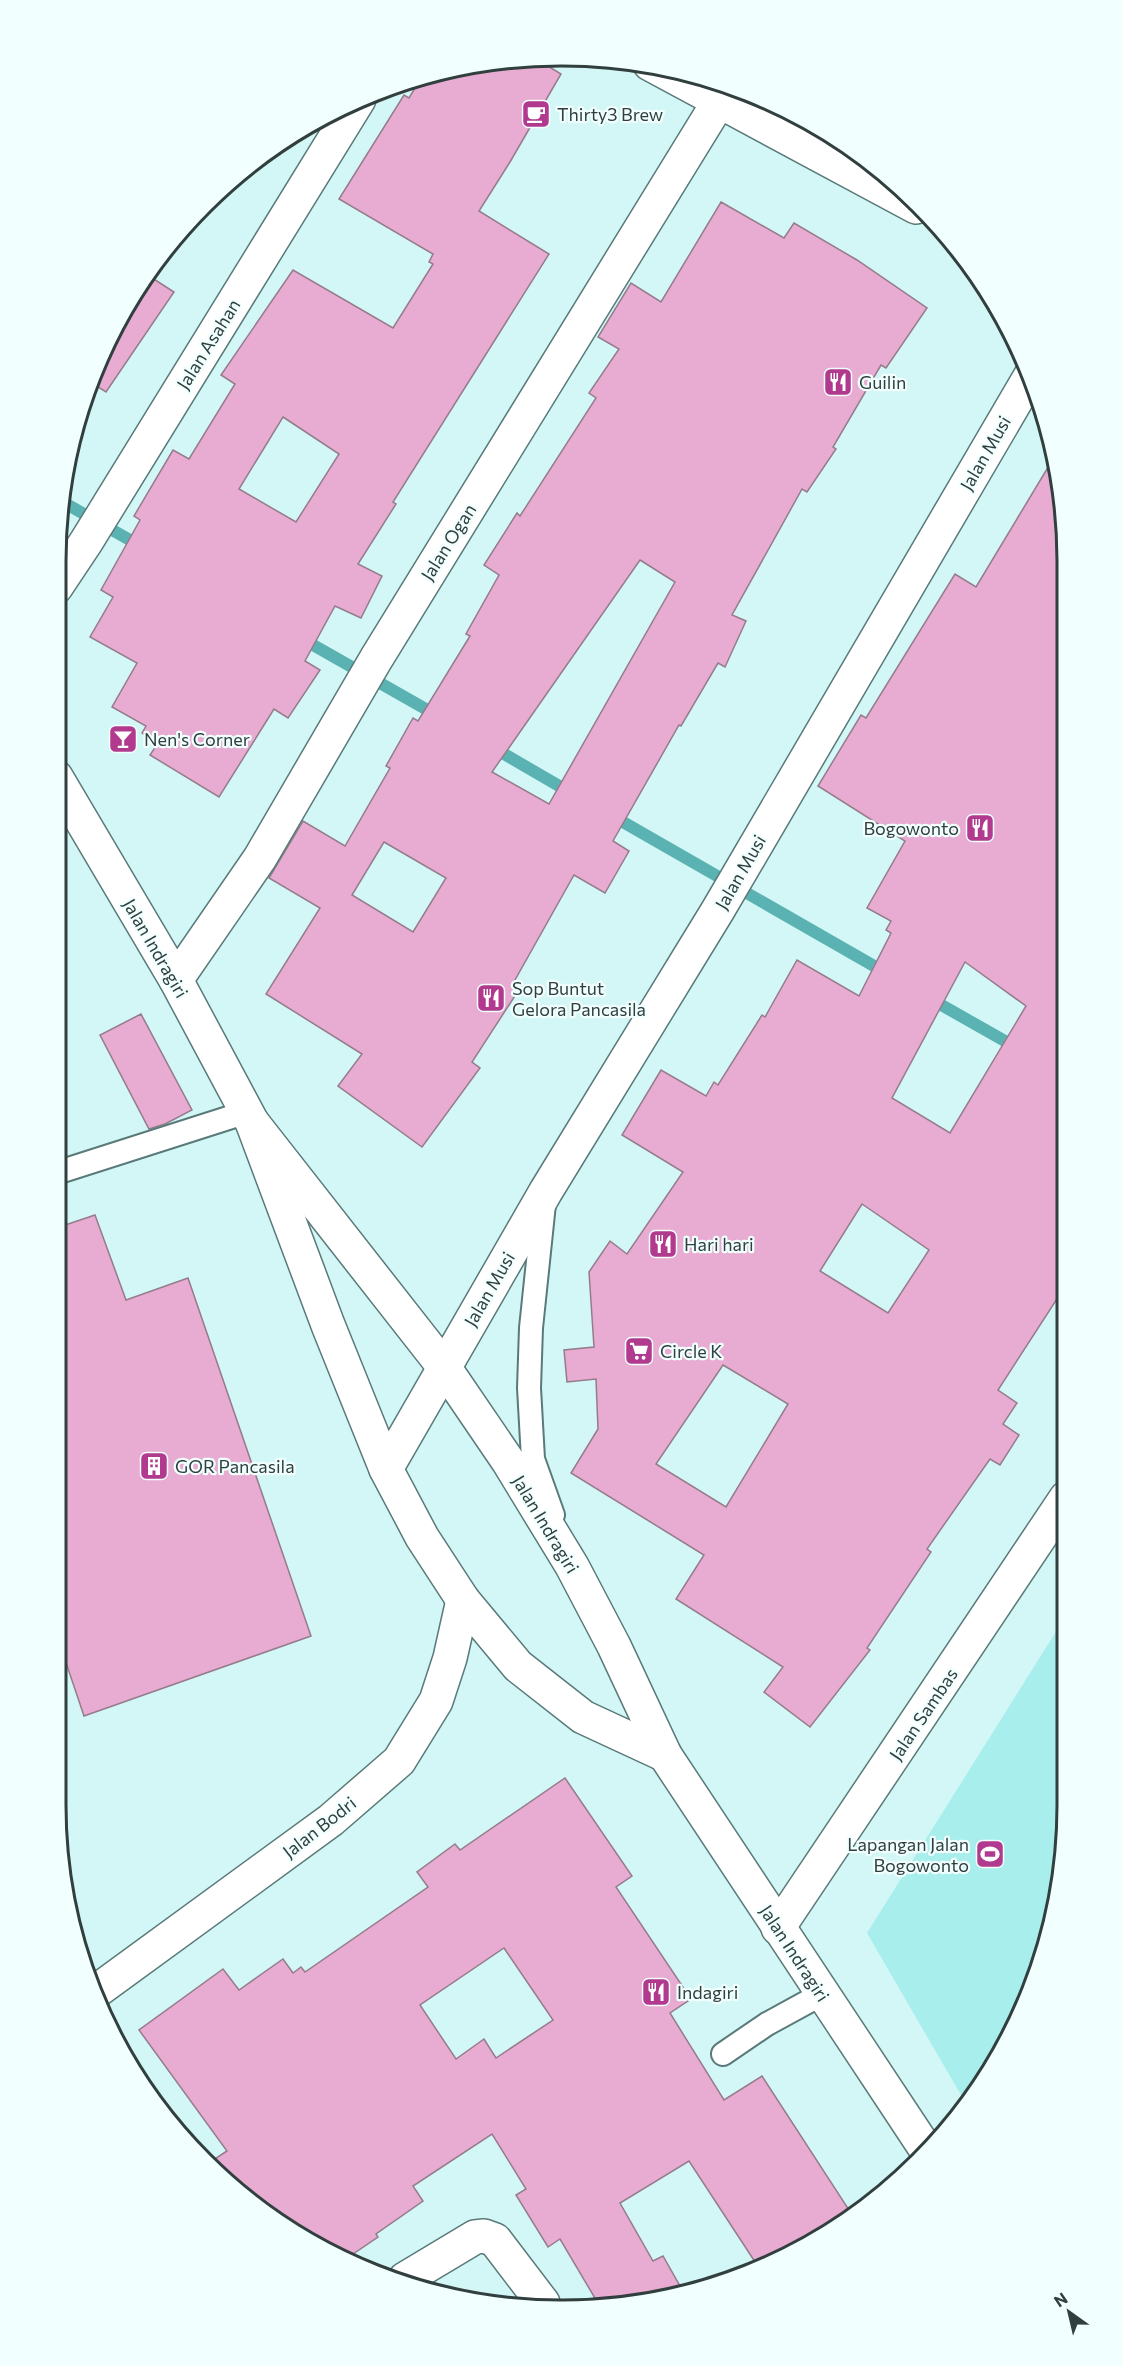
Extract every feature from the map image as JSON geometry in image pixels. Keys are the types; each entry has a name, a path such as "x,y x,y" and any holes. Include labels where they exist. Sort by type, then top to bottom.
{"street":[{"path":"679,81 896,197"},
{"name":"Jalan Ogan","path":"176,980 260,858 376,659 718,103"},
{"name":"Jalan Asahan","path":"66,572 349,114"},
{"name":"Jalan Musi","path":"444,1367 546,1191 718,910 1025,386"},
{"name":"Jalan Indragiri","path":"66,794 176,980 250,1117 328,1325 386,1469 422,1537 463,1600 518,1665 583,1717 664,1755"},
{"name":"Jalan Indragiri","path":"250,1117 444,1367 508,1461 572,1566 614,1646 664,1755 922,2144"},
{"path":"386,1469 444,1367"},
{"name":"Jalan Sambas","path":"778,1928 1057,1511"},
{"name":"Jalan Bodri","path":"101,1988 331,1820 399,1761 436,1701 450,1658 463,1600"},
{"path":"410,2276 475,2237 484,2236 495,2240 540,2299"}],"lane":[{"path":"66,1170 250,1117"},
{"path":"546,1191 531,1328 529,1388 533,1459 572,1566"},
{"path":"723,2054 767,2024 822,1994"}],"shaded area":[{"name":"Lapangan Jalan Bogowonto","path":"1057,1630 1056,1837 1047,1901 1031,1964 1006,2024 991,2052 962,2096 867,1933"}],"building":[{"path":"549,66 561,74 479,211 549,254 393,502 396,504 358,564 382,576 361,618 335,606 305,661 320,670 288,718 274,709 219,797 150,755 158,743 142,733 146,726 112,707 137,663 90,637 113,597 101,590 140,520 134,516 173,450 189,459 235,384 221,375 293,270 393,328 433,264 429,262 433,254 339,199 404,95 409,98 415,88 497,70","holes":["283,417 339,454 296,522 239,489"]},
{"path":"721,202 784,238 794,223 857,260 927,308 886,368 881,365 833,447 836,449 807,492 802,489 732,615 746,621 725,667 718,663 681,726 679,725 613,841 629,851 605,893 574,875 515,980 522,985 472,1062 480,1068 422,1147 338,1086 362,1054 266,994 320,908 269,878 303,821 345,846 390,768 386,766 413,718 418,721 470,636 466,634 499,575 484,565 517,513 520,516 596,398 589,393 619,349 598,337 631,283 661,302","holes":["640,560 675,582 549,804 492,772","384,842 446,878 413,932 352,895"]},
{"path":"155,279 174,292 106,392 98,387 104,372 132,314"},
{"path":"1048,468 1053,497 1057,562 1057,1299 998,1390 1017,1403 1003,1424 1019,1435 1000,1465 990,1459 927,1549 931,1552 867,1648 870,1650 810,1727 764,1692 783,1667 676,1599 704,1555 571,1473 598,1429 596,1379 567,1382 564,1350 594,1347 589,1272 610,1241 627,1254 683,1172 622,1135 661,1070 706,1096 714,1082 718,1085 762,1015 765,1017 797,960 859,996 891,933 886,930 891,921 867,908 905,841 818,786 861,715 866,718 955,574 976,587","holes":["965,962 1026,1006 950,1133 892,1098","862,1204 929,1250 888,1313 820,1271","723,1365 788,1404 726,1507 656,1464"]},
{"path":"141,1014 192,1110 165,1124 149,1129 100,1035"},
{"name":"GOR Pancasila","path":"95,1215 126,1300 188,1278 311,1636 84,1716 66,1663 66,1225"},
{"path":"565,1778 632,1876 616,1887 691,1999 670,2013 724,2100 762,2076 848,2208 809,2234 754,2261 689,2161 620,2203 653,2261 663,2256 680,2285 626,2296 595,2299 560,2239 548,2247 516,2195 526,2189 492,2134 413,2186 423,2201 376,2234 378,2237 353,2254 314,2234 286,2216 260,2198 215,2159 227,2151 139,2030 223,1969 239,1990 283,1959 293,1973 301,1967 305,1972 428,1887 417,1872 455,1844 460,1850","holes":["504,1948 553,2020 496,2058 484,2039 456,2059 420,2005"]}],"waterway":[{"path":"69,506 144,548"},
{"path":"299,637 438,716"},
{"path":"492,747 573,794"},
{"path":"609,814 888,974"},
{"path":"929,998 1019,1049"}],"place":[{"name":"Thirty3 Brew","path":"536,114"},
{"name":"Guilin","path":"838,382"},
{"name":"Nen's Corner","path":"123,739"},
{"name":"Bogowonto","path":"980,828"},
{"name":"Sop Buntut Gelora Pancasila","path":"491,998"},
{"name":"Hari hari","path":"663,1244"},
{"name":"Circle K","path":"639,1351"},
{"name":"GOR Pancasila","path":"154,1466"},
{"name":"Lapangan Jalan Bogowonto","path":"990,1854"},
{"name":"Indagiri","path":"656,1992"}]}
